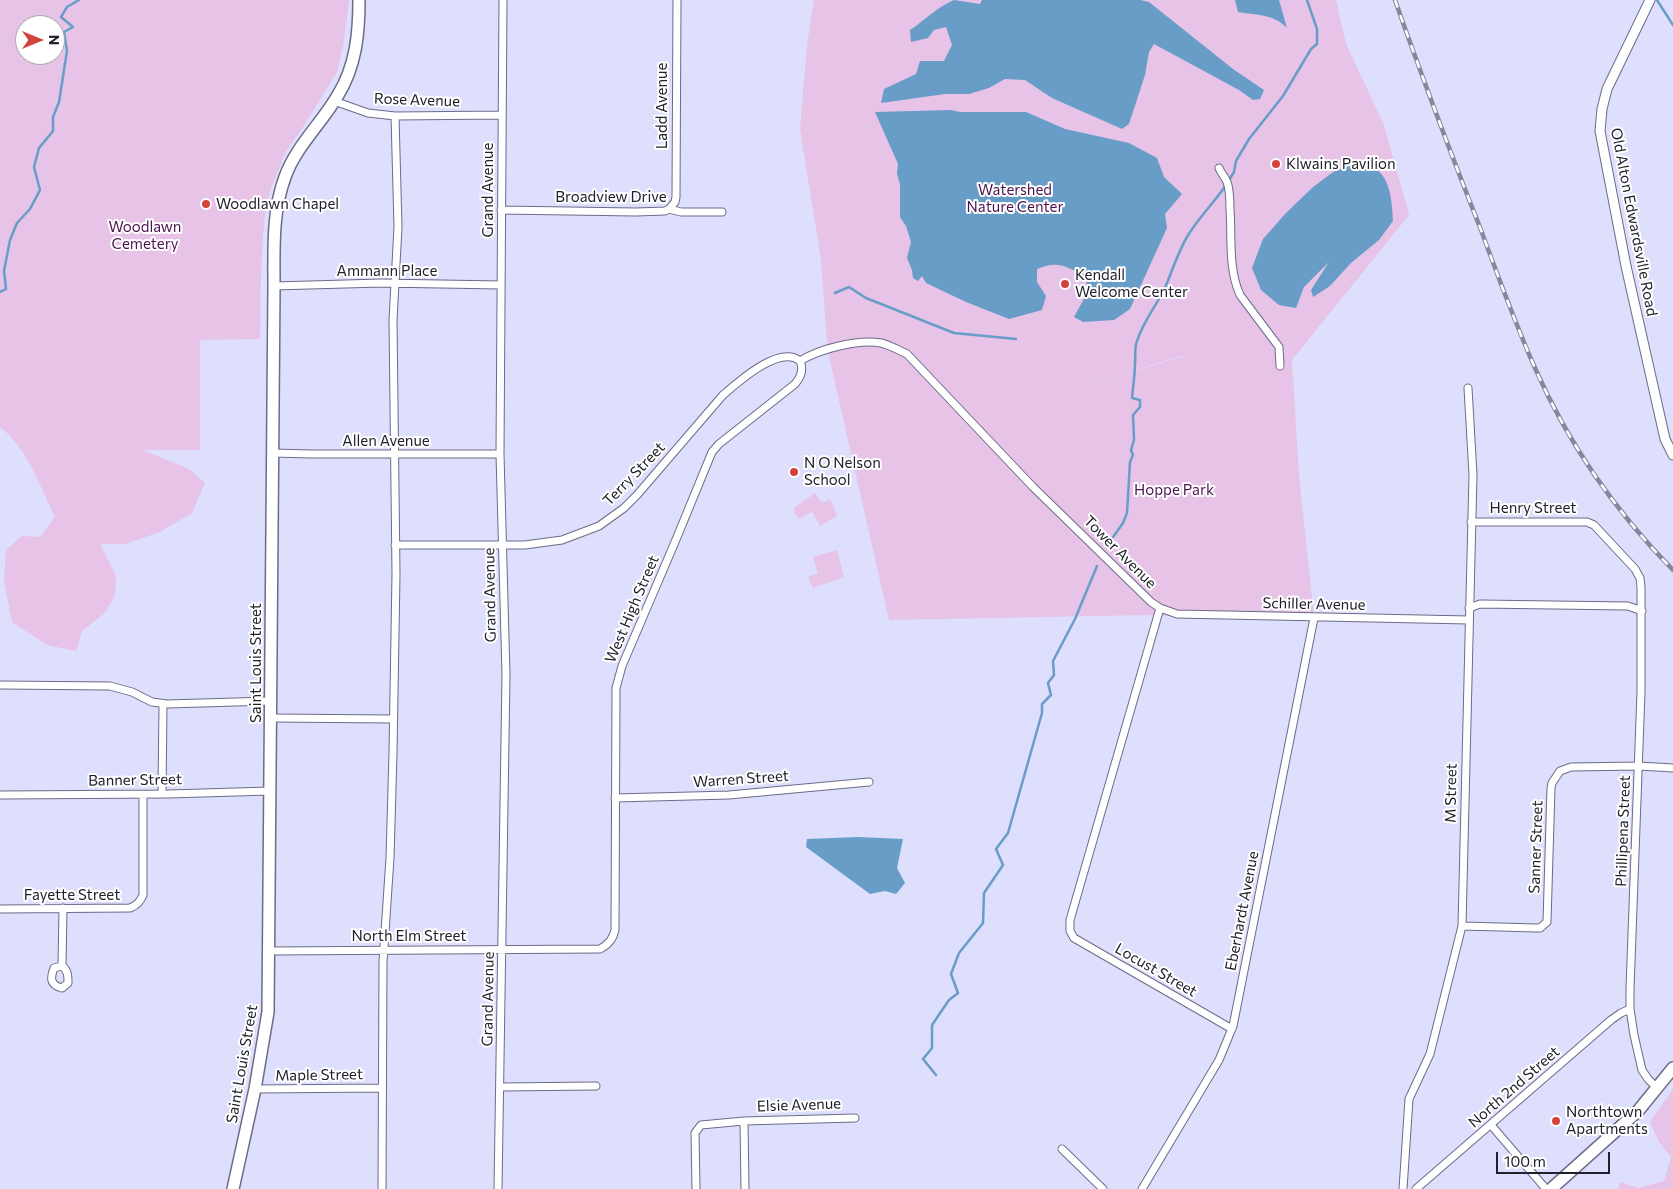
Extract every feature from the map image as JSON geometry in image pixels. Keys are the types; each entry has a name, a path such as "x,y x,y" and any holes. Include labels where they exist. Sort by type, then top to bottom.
{"main road":[{"name":"Saint Louis Street","path":"233,1189 255,1089 268,1012 274,228 280,193 291,163 334,101 353,63 359,32 359,0"},
{"path":"1551,1189 1638,1111 1673,1068"}],"street":[{"name":"Grand Avenue","path":"498,1189 506,675 500,454 503,0"},
{"name":"Ladd Avenue","path":"669,209 673,206 676,198 677,0"},
{"name":"Old Alton Edwardsville Road","path":"1650,0 1607,89 1602,109 1600,130 1626,266 1665,439 1673,455"},
{"name":"Rose Avenue","path":"334,101 368,113 395,116 502,115"},
{"path":"382,1189 383,949 392,814 395,545 393,320 398,227 395,116"},
{"path":"1219,168 1227,180 1229,192 1232,264 1236,286 1240,295 1279,347 1280,366"},
{"name":"Broadview Drive","path":"501,210 636,212 664,211 669,209 681,212 722,212"},
{"name":"Ammann Place","path":"274,286 501,285"},
{"name":"Tower Avenue","path":"800,361 815,353 871,342 888,345 907,354 1033,487 1160,608 1070,920 1070,931"},
{"name":"Terry Street","path":"395,545 525,545 562,540 599,526 637,496 717,402 736,384 765,363 783,357 791,357 800,361"},
{"name":"West High Street","path":"608,945 612,940 615,930 616,688 618,676 676,542 712,452 719,444 795,384 800,378 802,371 800,361"},
{"name":"M Street","path":"1403,1189 1409,1099 1430,1054 1462,926 1473,475 1468,388"},
{"name":"Allen Avenue","path":"272,453 500,454"},
{"name":"Henry Street","path":"1471,522 1587,522 1594,525 1635,569"},
{"name":"Phillipena Street","path":"1635,569 1640,578 1642,611 1639,766 1630,1009 1642,1070 1658,1088"},
{"path":"1469,608 1480,604 1628,606 1642,611"},
{"name":"Schiller Avenue","path":"1160,608 1177,614 1469,620"},
{"name":"Eberhardt Avenue","path":"1142,1189 1219,1060 1232,1030 1314,618"},
{"path":"0,685 110,686 122,688 152,702 163,704 270,701"},
{"path":"162,794 163,704"},
{"path":"270,718 393,719"},
{"path":"1639,766 1673,768"},
{"name":"Sanner Street","path":"1462,926 1536,928 1545,926 1547,922 1552,783 1560,771 1580,767 1639,766"},
{"name":"Warren Street","path":"615,798 720,795 869,782"},
{"name":"Banner Street","path":"0,795 270,791"},
{"name":"Fayette Street","path":"0,909 130,908 135,906 141,901 143,895 143,794"},
{"path":"62,966 63,908"},
{"name":"Locust Street","path":"1070,931 1074,938 1232,1030"},
{"name":"North Elm Street","path":"269,951 600,949 608,945"},
{"name":"North 2nd Street","path":"1416,1189 1611,1020 1630,1009"},
{"path":"500,1086 596,1086"},
{"name":"Maple Street","path":"255,1089 382,1088"},
{"name":"Elsie Avenue","path":"696,1189 695,1133 697,1128 706,1124 744,1121 855,1118"},
{"path":"744,1121 745,1189"},
{"path":"1491,1125 1546,1189"},
{"path":"1062,1149 1103,1189"}],"green space":[{"name":"Woodlawn Cemetery","path":"0,0 348,0 343,46 337,72 285,153 270,191 263,236 260,339 200,340 200,450 142,450 189,469 205,483 192,513 160,532 125,544 100,544 116,576 115,595 105,613 82,631 76,651 47,645 12,622 4,581 6,550 22,536 40,537 55,517 25,456 10,435 0,427"},
{"name":"Watershed Nature Center","path":"814,0 1336,0 1346,44 1384,125 1409,215 1292,360 1299,475 1314,618 1147,615 889,620 830,361 821,260 800,129 807,45","holes":["1185,355 1182,357 1076,388"]},
{"path":"815,493 822,503 830,499 837,516 820,526 812,512 799,519 794,513 795,507"},
{"path":"837,550 844,577 813,588 808,577 818,573 813,557"},
{"path":"1673,1089 1673,1189 1618,1189 1620,1182 1638,1188 1664,1181 1671,1157 1659,1142 1650,1122"}],"water":[{"path":"954,0 980,4 982,0 1140,0 1149,2 1233,69 1264,90 1260,99 1253,100 1239,90 1154,44 1149,52 1145,75 1129,124 1122,129 1052,98 1025,80 1005,79 989,88 969,94 945,94 881,103 884,89 916,74 920,61 944,61 952,45 946,27 934,30 928,38 911,42 910,30"},
{"path":"1235,0 1279,0 1287,28 1282,23 1271,18 1238,12"},
{"path":"951,110 960,112 1026,112 1065,129 1129,143 1157,158 1164,177 1182,194 1165,214 1167,228 1130,309 1114,320 1083,322 1074,317 1086,293 1087,283 1085,277 1067,267 1057,265 1044,266 1037,269 1037,282 1046,296 1042,310 1009,319 966,302 926,283 922,276 918,281 913,278 907,258 911,242 906,226 900,217 898,164 875,112"},
{"path":"1356,163 1372,167 1383,176 1389,190 1393,221 1379,240 1351,263 1330,286 1313,297 1311,290 1329,262 1304,287 1296,308 1279,305 1261,290 1252,268 1263,239 1312,188 1333,172"},
{"path":"858,837 903,839 897,868 905,883 896,894 885,891 870,894 806,847 807,839"}],"waterway":[{"path":"0,292 6,289 4,271 10,240 17,223 30,209 40,190 34,167 39,148 53,131 53,117 59,102 67,51 64,32 73,27 61,17 67,7 79,0"},
{"path":"1229,180 1234,172 1236,161 1249,139 1283,96 1311,49 1317,44 1317,29 1307,0"},
{"path":"1657,0 1673,25"},
{"path":"1111,540 1123,523 1127,513 1130,462 1133,455 1131,450 1134,440 1133,415 1140,407 1140,400 1132,398 1137,341 1164,290 1177,256 1187,237 1226,185"},
{"path":"835,293 849,287 866,298 954,333 1016,339"},
{"path":"936,1075 923,1059 932,1048 932,1025 949,1000 958,993 951,974 959,953 983,923 984,893 1003,865 996,849 1008,833 1042,713 1042,704 1051,695 1048,683 1054,675 1053,661 1075,619 1097,566"}],"railway":[{"path":"1395,0 1507,299 1548,396 1562,423 1595,475 1632,524 1673,570"}],"place":[{"name":"Klwains Pavilion","path":"1276,164"},
{"name":"Woodlawn Chapel","path":"206,204"},
{"name":"Kendall Welcome Center","path":"1065,284"},
{"name":"N O Nelson School","path":"794,472"},
{"name":"Northtown Apartments","path":"1556,1121"}],"park label":[{"name":"Hoppe Park","path":"1174,490"}]}
